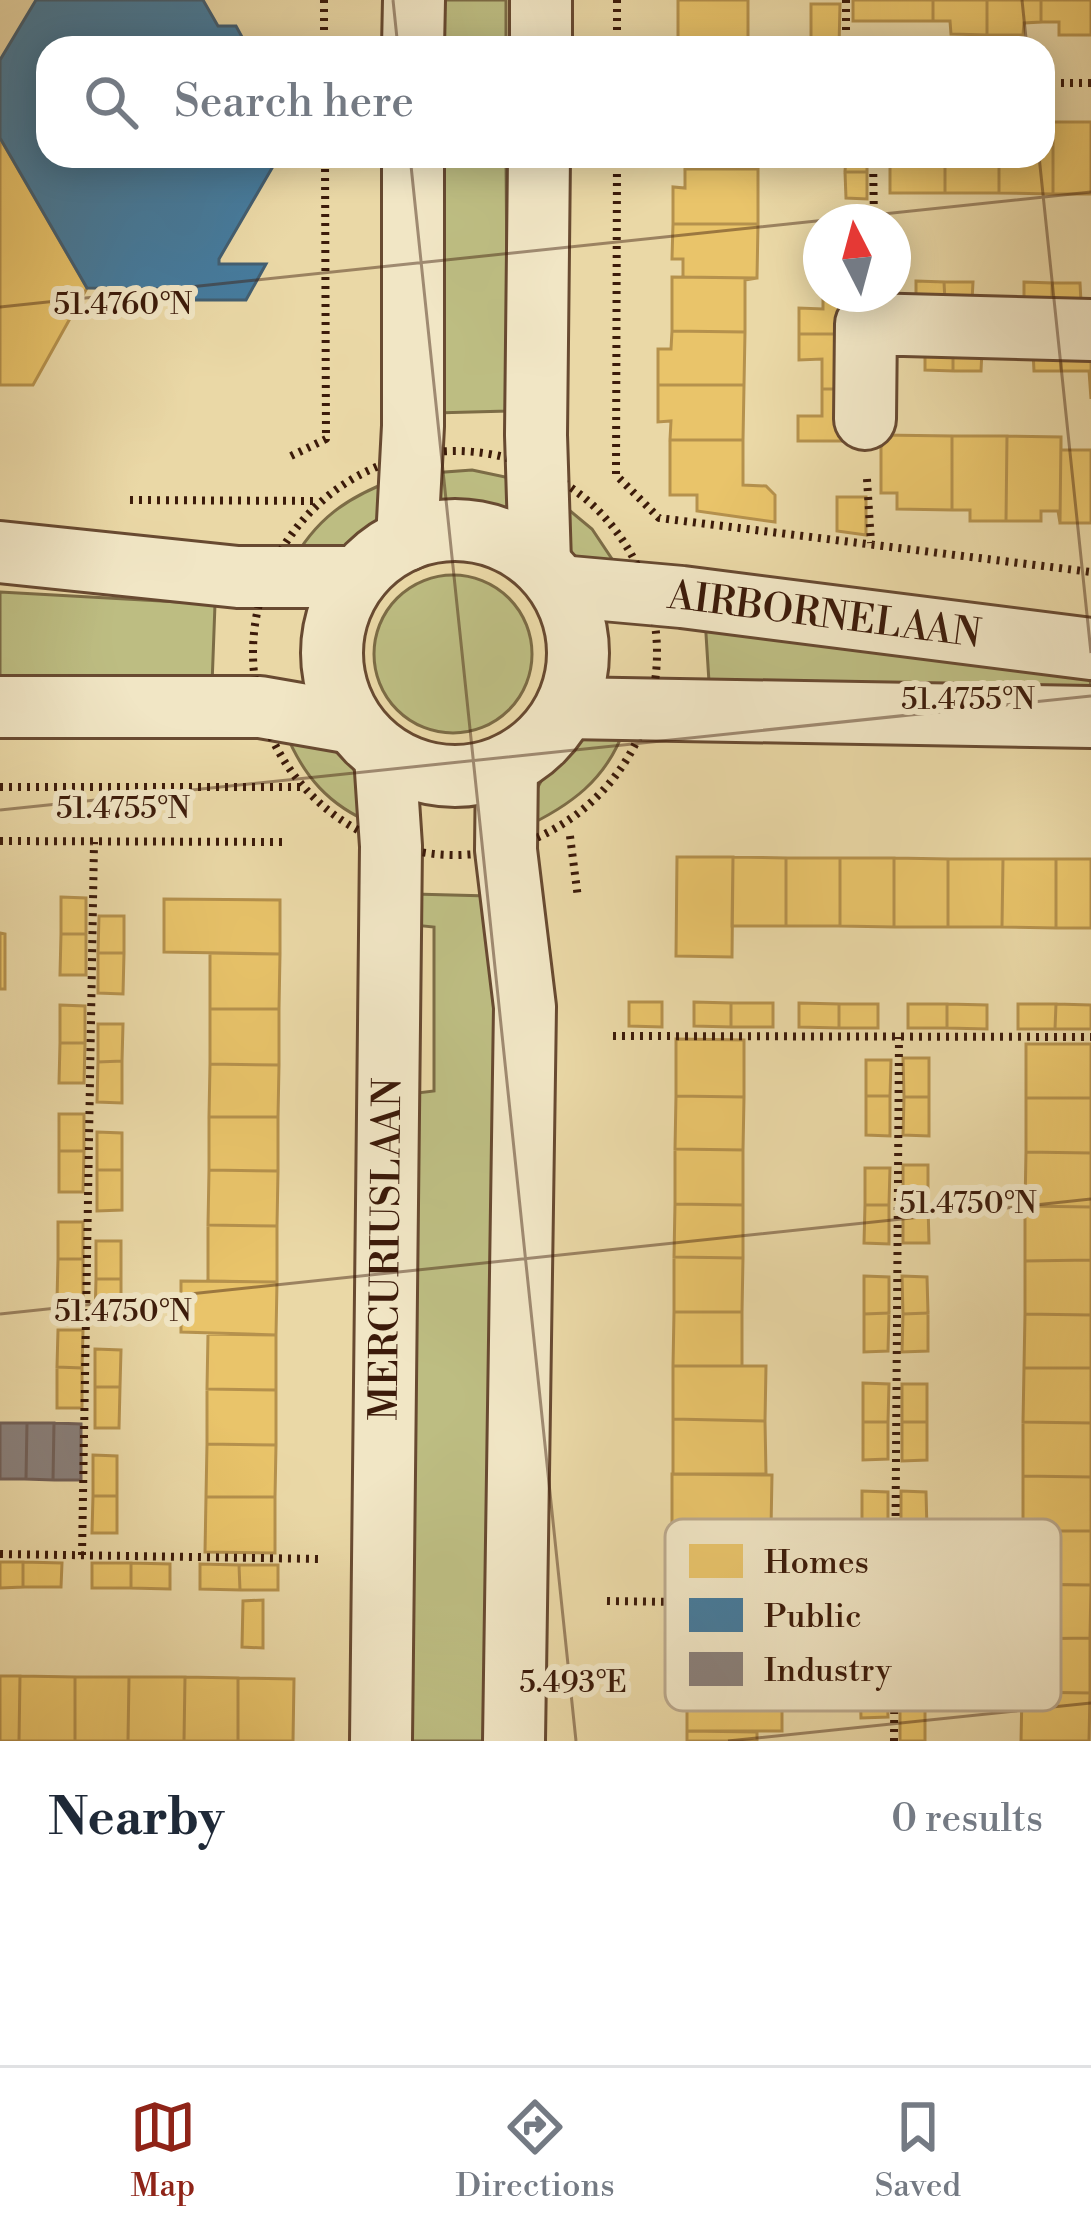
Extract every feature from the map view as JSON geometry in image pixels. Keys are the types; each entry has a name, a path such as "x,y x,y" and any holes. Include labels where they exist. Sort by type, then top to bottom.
{"street":[{"path":"413,0 413,36"},
{"path":"541,36 542,0"},
{"path":"406,540 413,426 413,168"},
{"path":"539,168 536,434 549,575"},
{"path":"865,419 866,324 1091,330"},
{"path":"0,707 260,707 369,739 414,770 476,775 506,766 541,742 566,708 577,678 579,646 573,615 549,575 511,543 477,531 442,530 406,540 380,555 358,577 342,604 332,649 338,694 369,739"},
{"path":"0,552 252,578 358,577"},
{"name":"AIRBORNELAAN","path":"549,575 1091,649"},
{"name":"AIRBORNELAAN","path":"566,708 1091,717"},
{"name":"MERCURIUSLAAN","path":"369,739 391,874 382,1741"},
{"path":"506,766 506,850 525,1007 514,1741"}],"path":[{"path":"324,0 324,36"},
{"path":"617,0 617,36"},
{"path":"846,0 846,36"},
{"path":"1055,83 1091,83"},
{"path":"291,456 326,440 325,168"},
{"path":"616,168 616,475 659,518 1091,572"},
{"path":"873,168 874,204"},
{"path":"110,500 321,502 355,477"},
{"path":"0,787 301,787"},
{"path":"0,841 282,842"},
{"path":"82,1555 94,842"},
{"path":"613,1036 1091,1037"},
{"path":"896,1519 899,1037"},
{"path":"0,1554 334,1559"},
{"path":"608,1600 665,1601"},
{"path":"894,1711 894,1741"}],"green space":[{"path":"443,0 506,0 506,36 442,36"},
{"path":"440,168 506,168 508,411 435,413"},
{"path":"472,470 510,478 514,511 503,519 443,510 435,499 432,473"},
{"path":"396,479 379,520 360,543 348,551 290,566 310,535 334,512"},
{"path":"557,500 592,529 622,574 594,571 567,550"},
{"path":"453,575 483,581 509,598 526,624 532,654 526,684 509,710 483,727 453,733 423,727 397,710 380,684 374,654 380,624 397,598 423,581"},
{"path":"0,592 215,604 212,685 0,682"},
{"path":"705,618 1090,677 1091,691 709,682"},
{"path":"625,727 608,762 585,789 521,829 537,788 563,752 587,736"},
{"path":"285,731 323,743 347,760 362,786 374,824 319,788"},
{"path":"413,894 489,896 505,1004 501,1741 403,1741 409,1094 434,1091 434,927 413,925"}],"building: Homes":[{"path":"678,0 748,0 748,36 678,36"},
{"path":"853,0 933,0 933,21 853,21"},
{"path":"933,0 987,0 987,35 951,34 950,21 933,21"},
{"path":"987,0 1041,0 1041,22 1024,23 1023,35 987,35"},
{"path":"1041,0 1091,0 1091,35 1059,35 1059,22 1041,22"},
{"path":"811,4 840,4 839,36 811,36"},
{"path":"1055,122 1091,122 1091,194 1053,194"},
{"path":"0,138 87,288 33,385 0,385"},
{"path":"890,168 945,168 945,193 890,193"},
{"path":"945,168 999,168 999,193 945,193"},
{"path":"999,168 1053,168 1053,194 999,193"},
{"path":"685,169 758,169 758,224 673,224 673,187 685,188"},
{"path":"845,172 867,172 867,199 846,198"},
{"path":"673,224 758,224 757,278 683,277 683,259 672,259"},
{"path":"672,277 757,278 745,280 745,332 672,331"},
{"path":"916,281 944,282 945,301 916,301"},
{"path":"944,282 973,282 972,301 945,301"},
{"path":"1024,282 1052,283 1052,302 1024,302"},
{"path":"1052,283 1080,283 1081,302 1052,302"},
{"path":"799,308 803,312 844,312 844,334 799,334"},
{"path":"672,331 745,332 744,385 658,385 658,349 671,349"},
{"path":"799,334 844,334 844,389 822,389 822,359 799,360"},
{"path":"925,350 953,350 953,371 925,370"},
{"path":"953,350 982,350 981,371 953,371"},
{"path":"1033,351 1061,351 1061,371 1034,371"},
{"path":"1061,351 1091,351 1091,399 1089,371 1061,371"},
{"path":"658,385 744,385 743,440 670,440 671,421 658,422"},
{"path":"822,389 844,389 845,441 798,441 798,416 822,416"},
{"path":"881,435 952,436 952,510 897,509 897,493 881,493"},
{"path":"952,436 1007,436 1006,521 970,521 970,510 952,510"},
{"path":"1007,436 1061,437 1060,523 1058,511 1041,511 1041,521 1006,521"},
{"path":"1061,437 1061,450 1091,450 1091,523 1060,523"},
{"path":"670,440 743,440 743,485 766,486 775,495 775,522 697,511 697,495 670,495"},
{"path":"837,497 866,497 866,535 837,531"},
{"path":"677,857 733,857 732,957 676,956"},
{"path":"733,857 786,858 786,926 732,926"},
{"path":"786,858 840,858 840,926 786,926"},
{"path":"840,858 894,858 894,927 840,926"},
{"path":"894,858 948,859 948,927 894,927"},
{"path":"948,859 1003,859 1002,927 948,927"},
{"path":"1003,859 1056,859 1056,928 1002,927"},
{"path":"1056,859 1091,859 1091,928 1056,928"},
{"path":"61,897 86,898 86,934 61,934"},
{"path":"164,899 280,900 280,954 164,952"},
{"path":"99,916 124,916 124,953 98,953"},
{"path":"0,933 5,934 5,989 0,989"},
{"path":"61,934 86,934 86,975 60,975"},
{"path":"98,953 124,953 123,994 98,993"},
{"path":"210,953 280,954 279,1009 210,1009"},
{"path":"629,1002 662,1002 662,1027 629,1026"},
{"path":"694,1002 731,1003 731,1027 694,1026"},
{"path":"731,1003 773,1003 773,1027 731,1027"},
{"path":"799,1003 839,1004 839,1028 799,1027"},
{"path":"839,1004 878,1004 878,1028 839,1028"},
{"path":"908,1004 947,1004 947,1028 908,1028"},
{"path":"947,1004 987,1005 987,1029 947,1028"},
{"path":"1018,1004 1056,1004 1055,1029 1018,1029"},
{"path":"1056,1004 1091,1005 1091,1029 1055,1029"},
{"path":"60,1005 85,1006 85,1043 60,1043"},
{"path":"210,1009 279,1009 279,1065 210,1064"},
{"path":"98,1024 123,1024 122,1061 98,1062"},
{"path":"676,1039 744,1040 744,1097 676,1096"},
{"path":"60,1043 85,1043 84,1083 59,1083"},
{"path":"1026,1044 1091,1044 1091,1098 1026,1098"},
{"path":"903,1058 929,1058 929,1097 904,1097"},
{"path":"866,1060 891,1060 890,1096 866,1096"},
{"path":"122,1061 122,1103 97,1102 98,1062"},
{"path":"210,1064 279,1065 278,1117 209,1117"},
{"path":"676,1096 744,1097 743,1150 675,1149"},
{"path":"866,1096 890,1096 890,1136 866,1135"},
{"path":"904,1097 929,1097 929,1136 903,1135"},
{"path":"1026,1098 1091,1098 1091,1153 1026,1152"},
{"path":"59,1114 84,1114 84,1151 59,1151"},
{"path":"209,1117 278,1117 278,1171 209,1170"},
{"path":"97,1132 122,1133 122,1170 97,1170"},
{"path":"675,1149 743,1150 743,1205 675,1204"},
{"path":"59,1151 84,1151 83,1192 59,1192"},
{"path":"1026,1152 1091,1153 1091,1207 1025,1206"},
{"path":"903,1165 928,1165 928,1205 903,1205"},
{"path":"865,1168 890,1168 889,1205 865,1205"},
{"path":"97,1170 122,1170 122,1210 97,1211"},
{"path":"209,1170 278,1171 277,1226 208,1225"},
{"path":"675,1204 743,1205 743,1258 674,1257"},
{"path":"865,1205 889,1205 889,1244 864,1243"},
{"path":"903,1205 928,1205 929,1243 903,1243"},
{"path":"1025,1206 1091,1207 1091,1260 1025,1261"},
{"path":"58,1222 83,1222 83,1259 58,1259"},
{"path":"208,1225 277,1226 277,1282 208,1281"},
{"path":"96,1241 121,1241 121,1279 96,1279"},
{"path":"674,1257 743,1258 742,1312 674,1312"},
{"path":"58,1259 83,1259 83,1300 57,1300"},
{"path":"1091,1260 1091,1315 1025,1314 1025,1261"},
{"path":"864,1276 889,1277 889,1313 864,1314"},
{"path":"902,1276 927,1277 928,1313 903,1314"},
{"path":"96,1279 121,1279 121,1319 95,1319"},
{"path":"181,1281 277,1282 276,1335 181,1332"},
{"path":"674,1312 742,1312 742,1366 673,1366"},
{"path":"889,1313 888,1351 864,1352 864,1314"},
{"path":"928,1313 928,1351 902,1352 903,1314"},
{"path":"1025,1314 1091,1315 1091,1368 1024,1368"},
{"path":"58,1330 83,1330 82,1368 57,1367"},
{"path":"208,1334 276,1335 276,1390 207,1389"},
{"path":"95,1349 121,1350 120,1387 95,1387"},
{"path":"673,1366 766,1366 765,1421 673,1419"},
{"path":"57,1367 82,1368 82,1408 57,1408"},
{"path":"1024,1368 1091,1368 1091,1423 1023,1422"},
{"path":"863,1383 889,1384 888,1422 863,1422"},
{"path":"902,1384 927,1384 927,1422 902,1422"},
{"path":"95,1387 120,1387 119,1428 95,1428"},
{"path":"207,1389 276,1390 276,1445 207,1444"},
{"path":"673,1419 765,1421 766,1474 673,1474"},
{"path":"863,1422 888,1422 888,1459 863,1460"},
{"path":"902,1422 927,1422 927,1460 902,1461"},
{"path":"1023,1422 1091,1423 1091,1477 1023,1476"},
{"path":"207,1444 276,1445 275,1497 206,1497"},
{"path":"93,1455 117,1456 117,1496 93,1496"},
{"path":"672,1474 772,1475 771,1519 672,1519"},
{"path":"1023,1476 1091,1477 1091,1531 1061,1531 1061,1519 1023,1519"},
{"path":"862,1491 888,1492 888,1519 862,1519"},
{"path":"901,1491 926,1492 927,1519 901,1519"},
{"path":"93,1496 117,1496 117,1533 92,1533"},
{"path":"206,1497 275,1497 275,1553 205,1552"},
{"path":"1061,1531 1091,1531 1091,1585 1061,1585"},
{"path":"0,1562 23,1562 23,1587 0,1588"},
{"path":"23,1562 62,1563 61,1587 23,1587"},
{"path":"92,1563 131,1563 131,1588 92,1588"},
{"path":"131,1563 170,1564 170,1589 131,1588"},
{"path":"200,1564 239,1565 240,1590 200,1589"},
{"path":"239,1565 278,1565 278,1590 240,1590"},
{"path":"1061,1585 1091,1585 1090,1638 1061,1638"},
{"path":"263,1600 263,1648 242,1647 243,1601"},
{"path":"1061,1638 1090,1638 1090,1693 1061,1693"},
{"path":"0,1676 20,1676 19,1741 0,1741"},
{"path":"20,1676 75,1677 75,1741 19,1741"},
{"path":"75,1677 129,1677 128,1741 75,1741"},
{"path":"129,1677 185,1677 184,1741 128,1741"},
{"path":"185,1677 238,1678 238,1741 184,1741"},
{"path":"238,1678 294,1679 293,1741 238,1741"},
{"path":"1061,1693 1090,1693 1089,1741 1021,1741 1022,1711 1061,1711"},
{"path":"687,1711 782,1711 782,1731 687,1731"},
{"path":"861,1711 888,1711 888,1717 861,1718"},
{"path":"900,1711 925,1711 925,1741 900,1741"},
{"path":"687,1731 757,1732 757,1741 687,1741"}],"building: Public":[{"path":"36,0 203,0 218,26 236,26 241,36 36,36 36,168 272,168 219,259 219,264 266,264 246,300 190,300 185,289 87,288 0,138 0,60"}],"building: Industry":[{"path":"0,1423 27,1423 26,1479 0,1479"},
{"path":"27,1423 54,1423 53,1480 26,1479"},
{"path":"54,1423 81,1424 81,1480 53,1480"}]}
